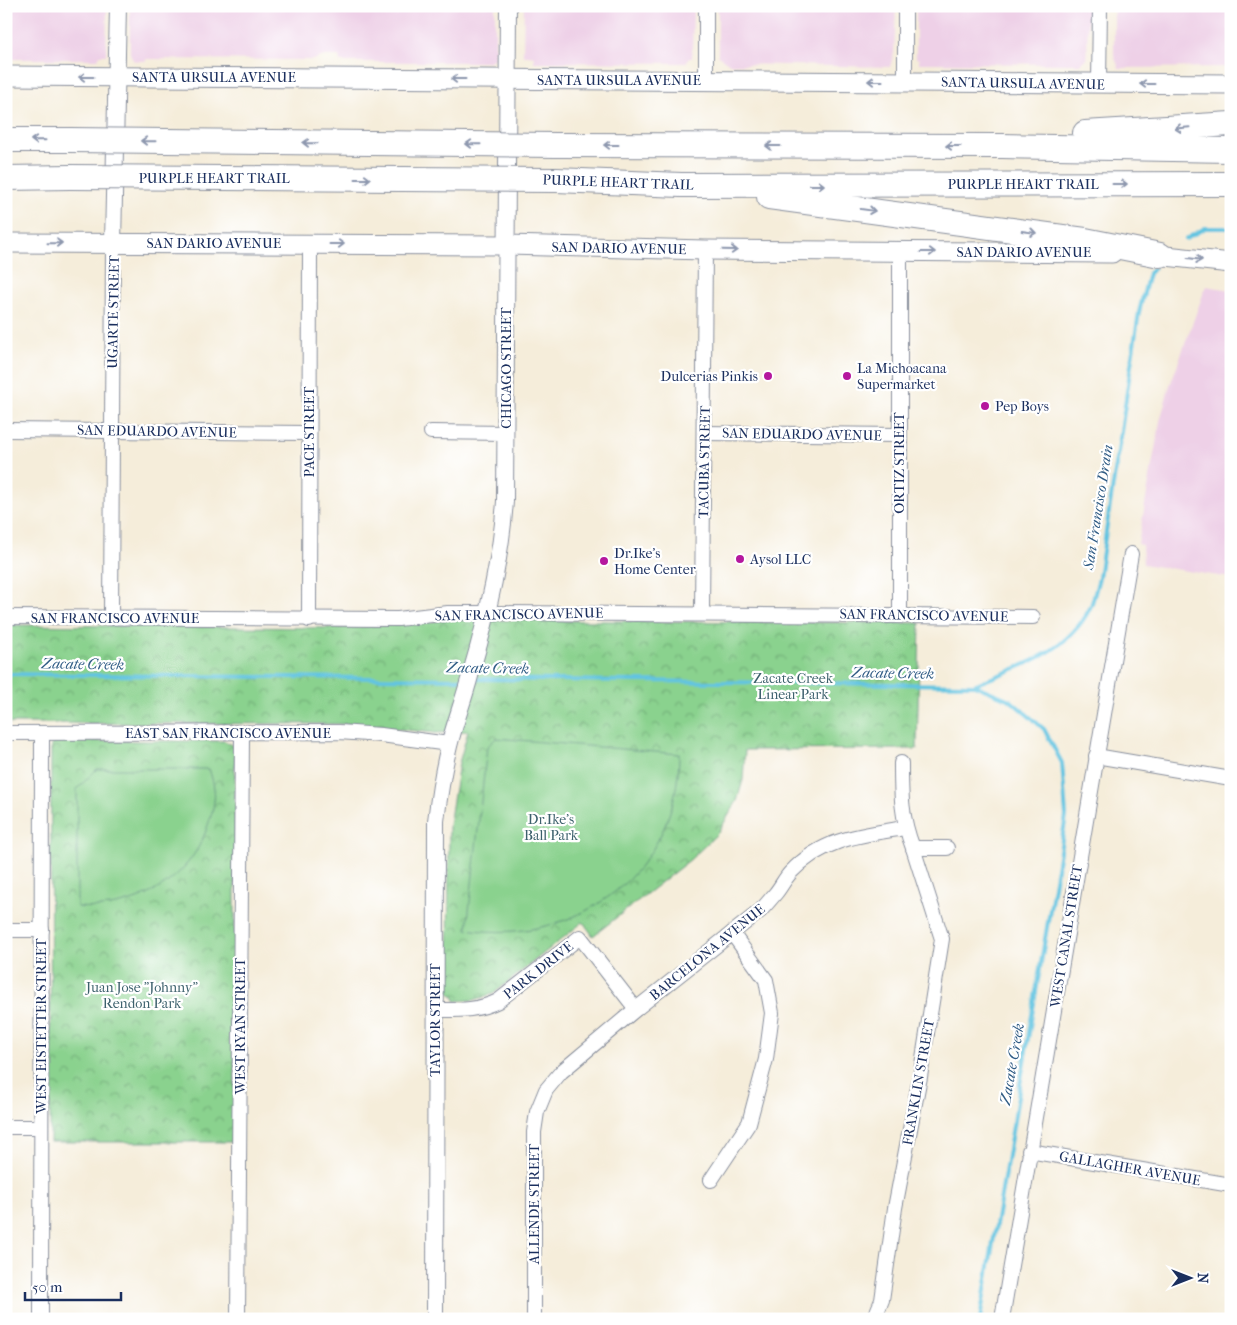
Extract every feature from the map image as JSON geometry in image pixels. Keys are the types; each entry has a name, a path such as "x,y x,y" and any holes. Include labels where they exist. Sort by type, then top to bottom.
{"highway":[{"path":"1002,146 1055,135 1231,124"},
{"path":"7,140 556,145 1002,146 1231,150"},
{"name":"PURPLE HEART TRAIL","path":"6,178 556,180 681,185 1231,184"},
{"path":"681,185 1085,240 1160,255"}],"main road":[{"name":"SANTA URSULA AVENUE","path":"6,76 1231,84"},
{"name":"SAN DARIO AVENUE","path":"6,243 507,245 706,250 1105,252 1160,255 1231,263"}],"street":[{"name":"UGARTE STREET","path":"111,618 118,6"},
{"name":"CHICAGO STREET","path":"456,724 482,632 502,541 506,501 508,6"},
{"path":"706,6 706,80"},
{"path":"905,6 905,82"},
{"path":"1099,84 1100,6"},
{"name":"PACE STREET","path":"308,620 310,244"},
{"name":"TACUBA STREET","path":"702,614 706,250"},
{"name":"ORTIZ STREET","path":"900,251 900,615"},
{"name":"SAN EDUARDO AVENUE","path":"6,430 308,433"},
{"path":"431,432 506,433"},
{"name":"SAN EDUARDO AVENUE","path":"704,433 899,435"},
{"name":"WEST CANAL STREET","path":"1002,1319 1131,554"},
{"name":"SAN FRANCISCO AVENUE","path":"6,617 308,620 398,619 448,613 1033,616"},
{"name":"TAYLOR STREET","path":"435,1319 436,821 441,781 449,744 456,724"},
{"name":"EAST SAN FRANCISCO AVENUE","path":"6,733 242,734 339,732 381,735 449,744"},
{"name":"WEST EISTETTER STREET","path":"40,1319 42,733"},
{"name":"WEST RYAN STREET","path":"238,1319 242,734"},
{"path":"1096,756 1231,779"},
{"name":"FRANKLIN STREET","path":"874,1319 882,1300 895,1208 920,1078 942,939 905,828 901,806 900,763"},
{"name":"BARCELONA AVENUE","path":"546,1090 561,1072 636,1009 760,912 776,894 790,872 808,857 827,845 848,837 905,828"},
{"path":"913,848 948,848"},
{"path":"6,930 42,930"},
{"path":"711,1180 749,1123 766,1059 772,1013 766,980 732,934"},
{"name":"PARK DRIVE","path":"436,1010 487,1007 498,1001 580,937 636,1009"},
{"name":"ALLENDE STREET","path":"534,1319 534,1132 538,1112 546,1090"},
{"path":"6,1127 41,1127"},
{"name":"GALLAGHER AVENUE","path":"1029,1152 1231,1185"}],"shaded area":[{"path":"6,6 107,6 106,55 100,55 98,59 6,59"},
{"path":"130,6 495,6 495,58 488,62 340,62 339,56 324,56 313,60 147,59 145,61 135,61 130,53"},
{"path":"524,6 693,6 692,58 689,58 686,63 534,62 534,56 523,56"},
{"path":"718,6 896,6 894,53 890,67 730,64 718,56"},
{"path":"916,6 1088,6 1087,58 1080,64 919,63 919,59 916,58"},
{"path":"1114,6 1231,6 1231,67 1119,68 1114,56"},
{"path":"1206,286 1231,290 1231,578 1143,564 1142,545 1138,544 1160,421 1169,388"}],"green space":[{"name":"Zacate Creek Linear Park","path":"452,620 920,623 917,749 745,750 743,780 737,801 718,833 691,859 593,936 583,922 493,994 474,1000 455,1001 455,997 448,992 449,825 459,763 468,731 436,733 350,724 6,723 6,625 344,628"},
{"name":"Dr.Ike's Ball Park","path":"496,738 679,754 674,796 662,833 641,865 615,892 583,912 547,926 508,931 467,929 487,747"},
{"name":"Juan Jose \"Johnny\" Rendon Park","path":"57,741 225,741 234,746 235,1142 50,1142 51,745"},
{"path":"97,769 209,769 213,780 214,802 200,845 188,863 174,877 157,889 139,898 119,904 77,907 77,789"}],"waterway":[{"name":"San Francisco Drain","path":"1186,239 1205,228 1231,228"},
{"name":"San Francisco Drain","path":"974,685 1024,665 1055,648 1080,624 1090,608 1099,578 1139,312 1149,273 1154,269"},
{"name":"Zacate Creek","path":"6,674 464,679"},
{"name":"Zacate Creek","path":"473,679 974,685 1010,700 1044,729 1062,763 1066,816 980,1319"}],"place":[{"name":"Dulcerias Pinkis","path":"768,376"},
{"name":"La Michoacana Supermarket","path":"847,376"},
{"name":"Pep Boys","path":"985,406"},
{"name":"Aysol LLC","path":"740,559"},
{"name":"Dr.Ike's Home Center","path":"604,561"}]}
